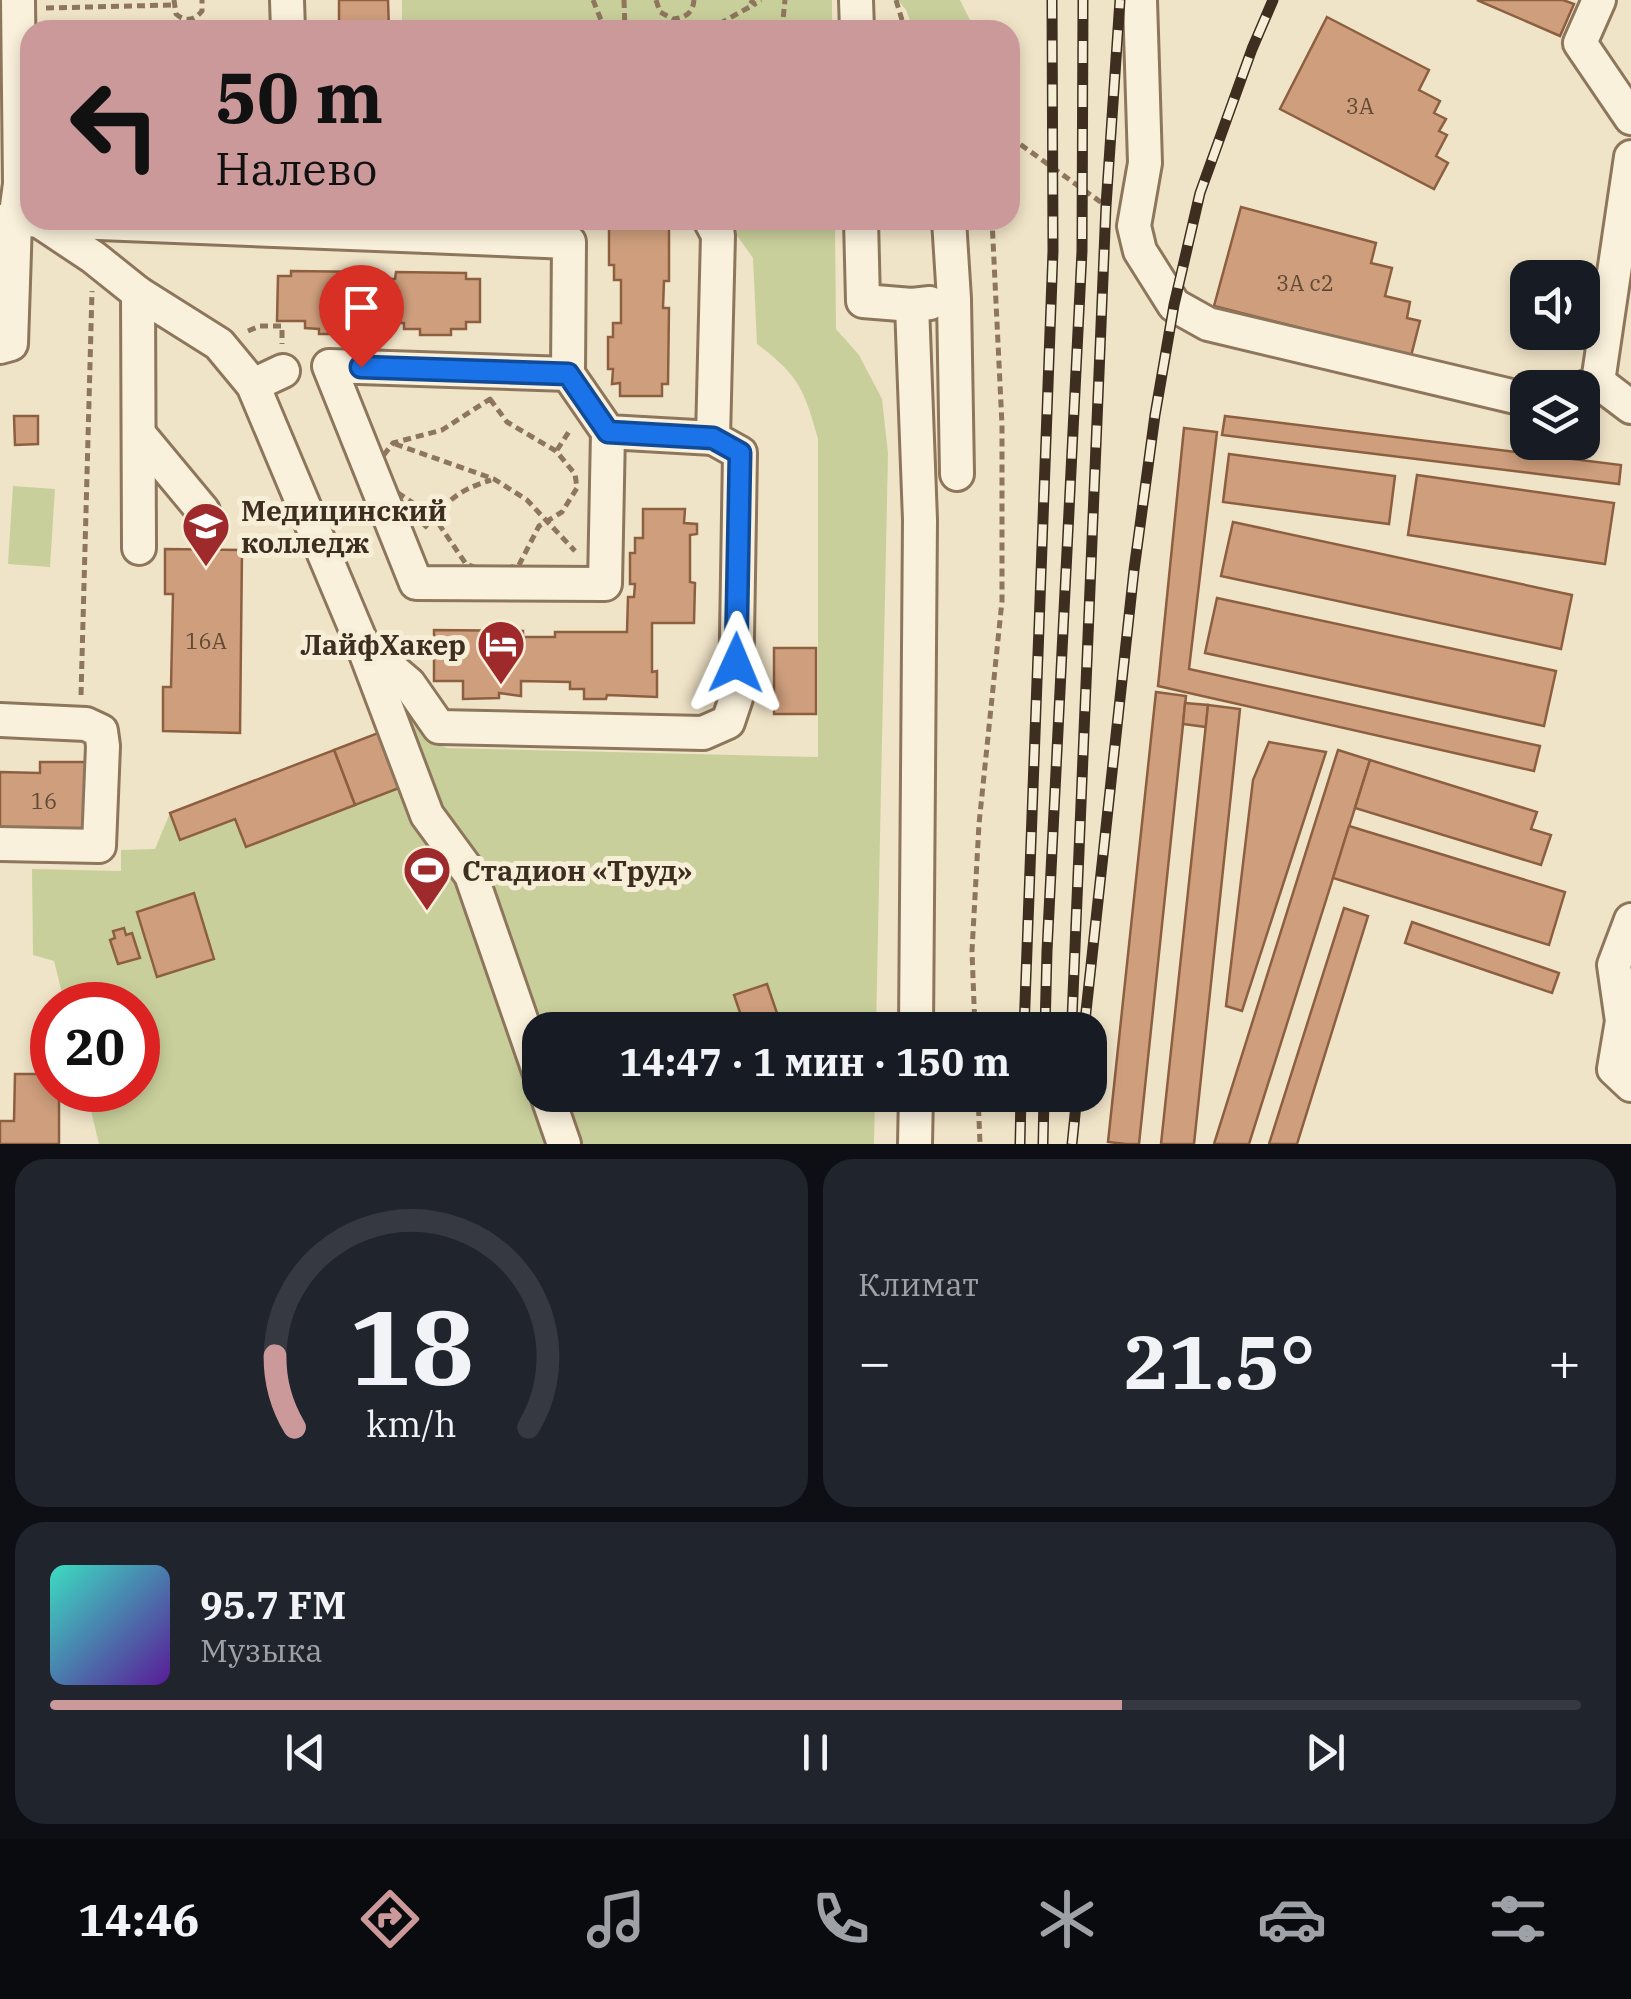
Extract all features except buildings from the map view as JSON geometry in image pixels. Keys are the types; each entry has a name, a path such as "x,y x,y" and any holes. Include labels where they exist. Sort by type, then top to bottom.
{"lane":[{"path":"1140,0 1145,163 1134,226 1140,250 1174,305 1208,324 1510,396"},
{"path":"1599,0 1580,43 1631,118"},
{"path":"1593,370 1631,158"},
{"path":"0,347 11,344 20,184"},
{"path":"37,230 93,256 138,293 219,344 253,386 362,644 427,815 471,875 522,1022"},
{"path":"449,230 569,242 568,374 608,432 604,584 416,583 328,366 568,374"},
{"path":"713,438 715,230"},
{"path":"861,230 863,301 912,306 954,299"},
{"path":"950,230 958,474"},
{"path":"138,293 139,548"},
{"path":"912,306 920,520 916,1012"},
{"path":"253,386 283,358"},
{"path":"1600,390 1631,407"},
{"path":"362,644 408,684 439,727 704,733 728,722 736,698 740,453 713,438 608,432"},
{"path":"139,434 203,511"},
{"path":"0,720 80,723 94,726 103,738 99,846 0,844"},
{"path":"1631,920 1614,965 1622,1021 1614,1069 1631,1085"},
{"path":"553,1112 564,1144"},
{"path":"915,1144 916,1112"}],"path":[{"path":"30,4 173,2 176,14 184,20 198,16 202,0"},
{"path":"656,0 665,17 680,19 692,10 694,0"},
{"path":"725,20 756,1"},
{"path":"1020,145 1134,226"},
{"path":"974,1012 972,951 977,861 1002,601 1002,426 992,230"},
{"path":"80,723 93,256"},
{"path":"282,326 283,358"},
{"path":"490,399 507,422 556,450 575,474 577,488 562,512 539,526 519,565 491,573 466,564 434,517 389,486 382,474 383,456 393,444 442,430 490,399"},
{"path":"352,424 393,444 494,480 527,500 604,584"},
{"path":"403,551 452,498 494,480"},
{"path":"979,1112 980,1144"}],"green space":[{"path":"402,0 832,0 832,20 402,20"},
{"path":"898,0 960,0 970,20 910,20"},
{"name":"Стадион «Труд»","path":"733,230 835,230 836,329 859,355 882,399 888,453 876,1012 522,1012 522,1112 875,1112 874,1144 99,1144 91,1112 160,1112 160,982 59,982 54,961 33,955 32,869 121,871 121,850 155,849 170,813 411,720 426,739 447,748 818,757 818,439 798,385 757,344 753,258"},
{"path":"13,486 55,489 50,567 8,564"}],"railway":[{"path":"1025,1012 1053,251 1052,0"},
{"path":"1045,1012 1082,251 1083,0"},
{"path":"1072,1012 1106,206 1120,0"},
{"path":"1086,1012 1134,570 1174,305 1200,193 1273,0"},
{"path":"1020,1144 1021,1112"},
{"path":"1043,1144 1044,1112"},
{"path":"1072,1144 1075,1112"}],"place":[{"name":"Медицинский колледж","path":"206,568"},
{"name":"ЛайфХакер","path":"501,686"},
{"name":"Стадион «Труд»","path":"427,912"}],"route":[{"path":"361,367 568,374 608,432 713,438 740,453 736,663"}]}
